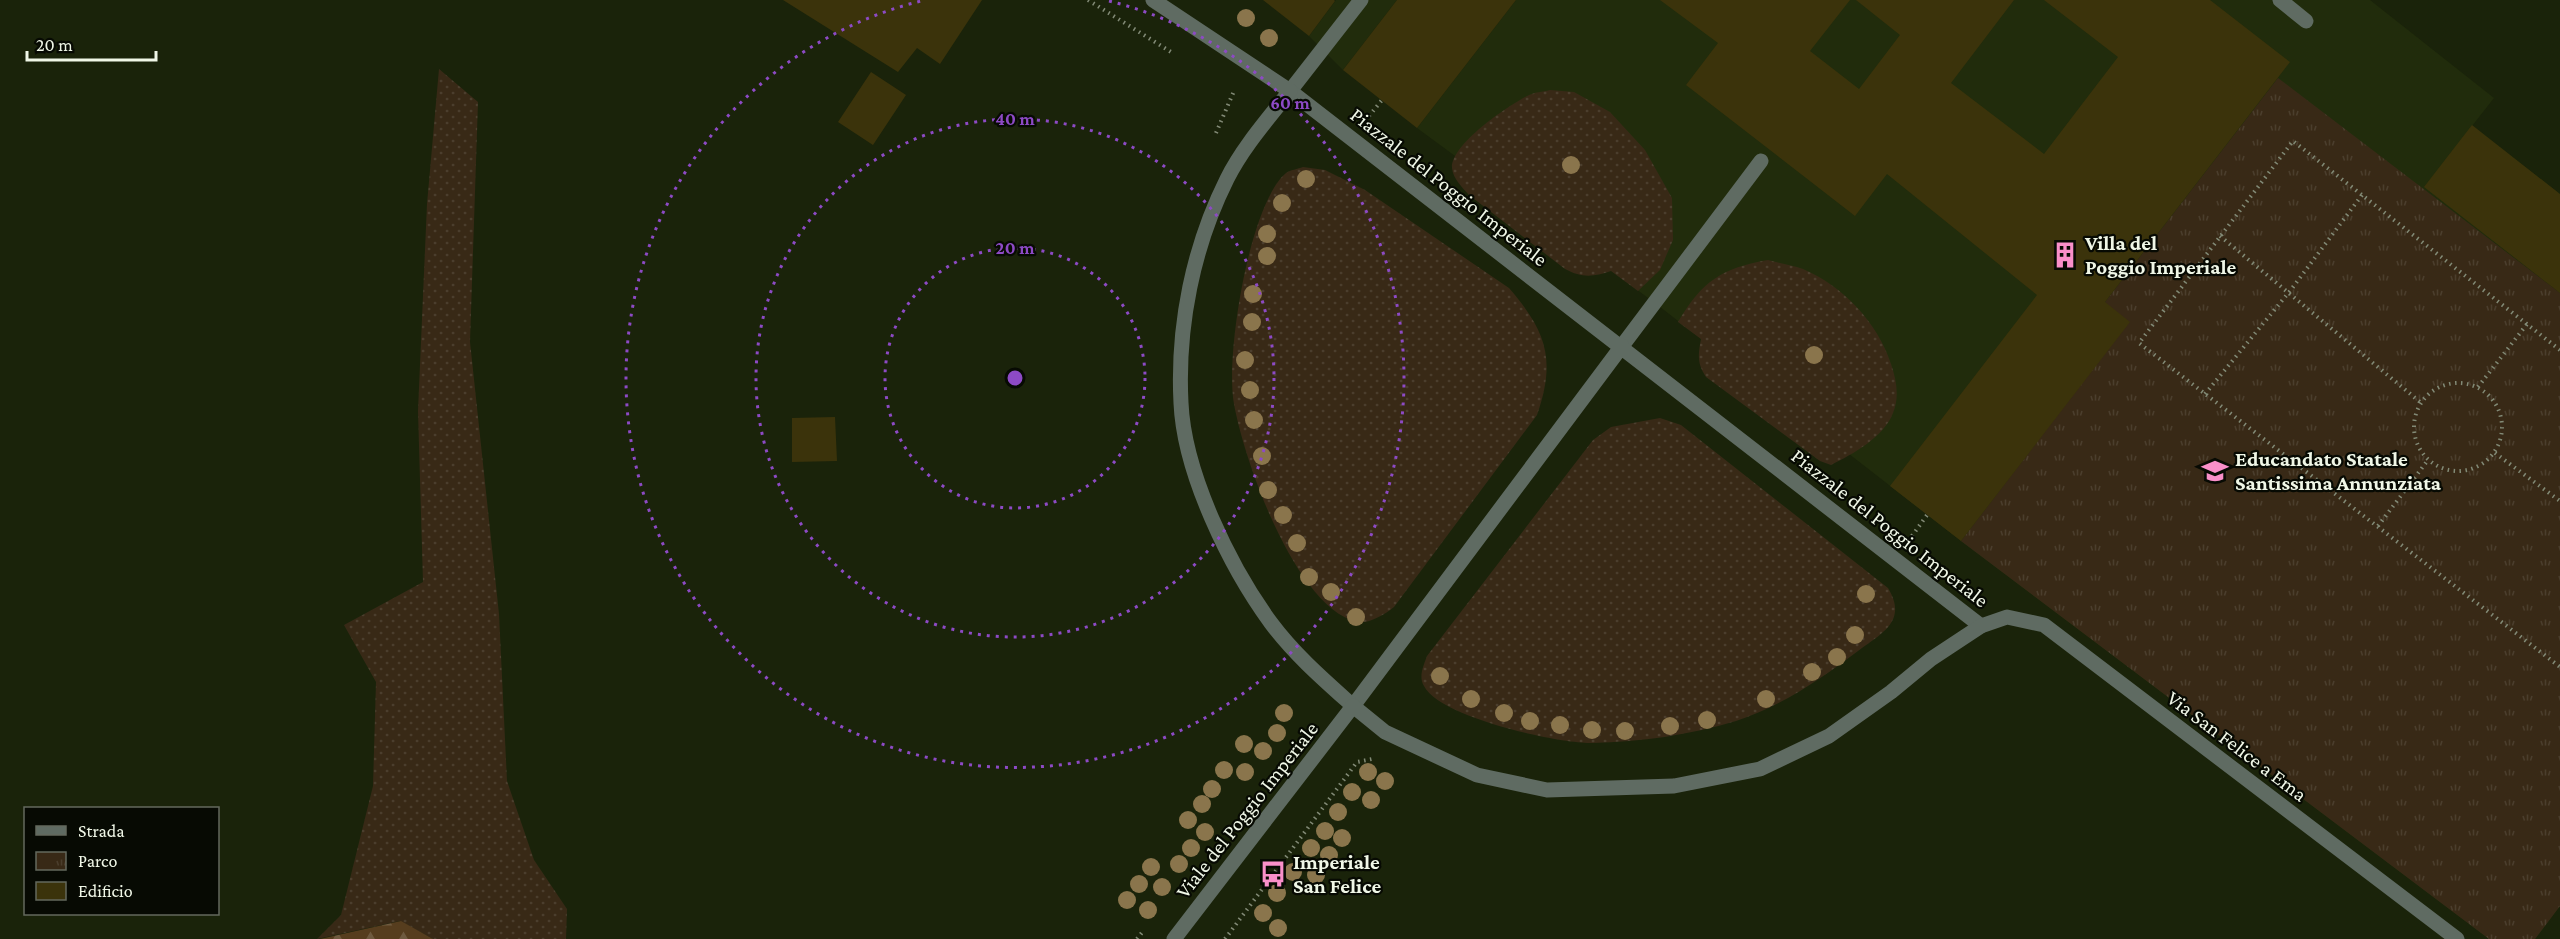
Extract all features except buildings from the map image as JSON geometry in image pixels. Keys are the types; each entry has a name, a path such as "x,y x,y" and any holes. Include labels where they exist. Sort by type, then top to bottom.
{"street":[{"path":"1153,0 1290,91 1361,0"},
{"path":"2280,0 2306,21"},
{"name":"Piazzale del Poggio Imperiale","path":"1290,91 1622,346 1981,626 1931,659 1891,692 1829,736 1760,769 1674,786 1547,790 1477,775 1385,732 1310,667 1272,624 1238,574 1214,523 1193,467 1180,405 1181,348 1190,290 1203,234 1228,177 1254,136 1290,91"},
{"path":"1353,706 1761,161"},
{"name":"Via San Felice a Ema","path":"1981,626 2007,616 2044,626 2457,939"},
{"name":"Viale del Poggio Imperiale","path":"1174,939 1353,706"}],"path":[{"path":"1367,119 1382,100"},
{"path":"2560,350 2293,141 2139,343 2560,666"},
{"path":"2205,394 2290,291 2362,195"},
{"path":"2220,236 2290,291 2420,402"},
{"path":"2478,387 2527,324"},
{"path":"2451,382 2467,382 2478,387 2490,396 2500,411 2503,427 2495,453 2483,464 2463,471 2448,471 2427,460 2418,448 2414,433 2414,418 2420,402 2431,390 2451,382"},
{"path":"2495,453 2560,501"},
{"path":"2378,526 2427,460"},
{"path":"1912,535 1927,515"}],"shaded area":[{"path":"1336,0 1397,0 1343,70 1309,36"},
{"name":"Educandato Statale Santissima Annunziata","path":"1516,0 2370,0 2494,98 2472,126 2560,194 2560,906 2535,939 2489,939 1961,541 1655,303 1417,128"}],"green space":[{"path":"439,69 478,102 470,342 499,614 507,781 534,860 567,909 566,939 433,939 400,921 317,939 341,915 373,786 376,682 344,625 423,582 418,411 427,204"},
{"path":"2278,78 2560,293 2560,906 2535,939 2489,939 1961,541 2108,349 2105,302"},
{"path":"1550,90 1574,92 1610,112 1645,150 1672,198 1673,240 1660,270 1638,291 1611,271 1588,276 1565,269 1469,195 1454,176 1452,168 1454,158 1470,137 1507,108 1527,96"},
{"path":"1303,167 1325,170 1365,190 1509,288 1540,333 1547,362 1543,396 1537,415 1394,607 1366,622 1357,622 1334,611 1313,589 1293,561 1261,494 1234,404 1233,352 1243,282 1251,247 1261,216 1273,190 1286,173"},
{"path":"1768,260 1794,266 1818,276 1845,296 1868,320 1885,349 1893,370 1897,388 1893,413 1889,422 1867,444 1831,465 1820,461 1706,377 1699,359 1701,339 1678,322 1696,296 1715,279 1738,267"},
{"path":"1660,418 1681,425 1888,588 1895,609 1890,625 1830,672 1768,708 1736,721 1665,737 1592,743 1554,739 1528,734 1475,718 1434,697 1422,682 1422,671 1427,656 1593,440 1611,427"},
{"path":"401,921 433,939 320,939"}],"place":[{"name":"Villa del Poggio Imperiale","path":"2065,255"},
{"name":"Educandato Statale Santissima Annunziata","path":"2215,471"},
{"name":"Imperiale San Felice","path":"1273,874"}]}
